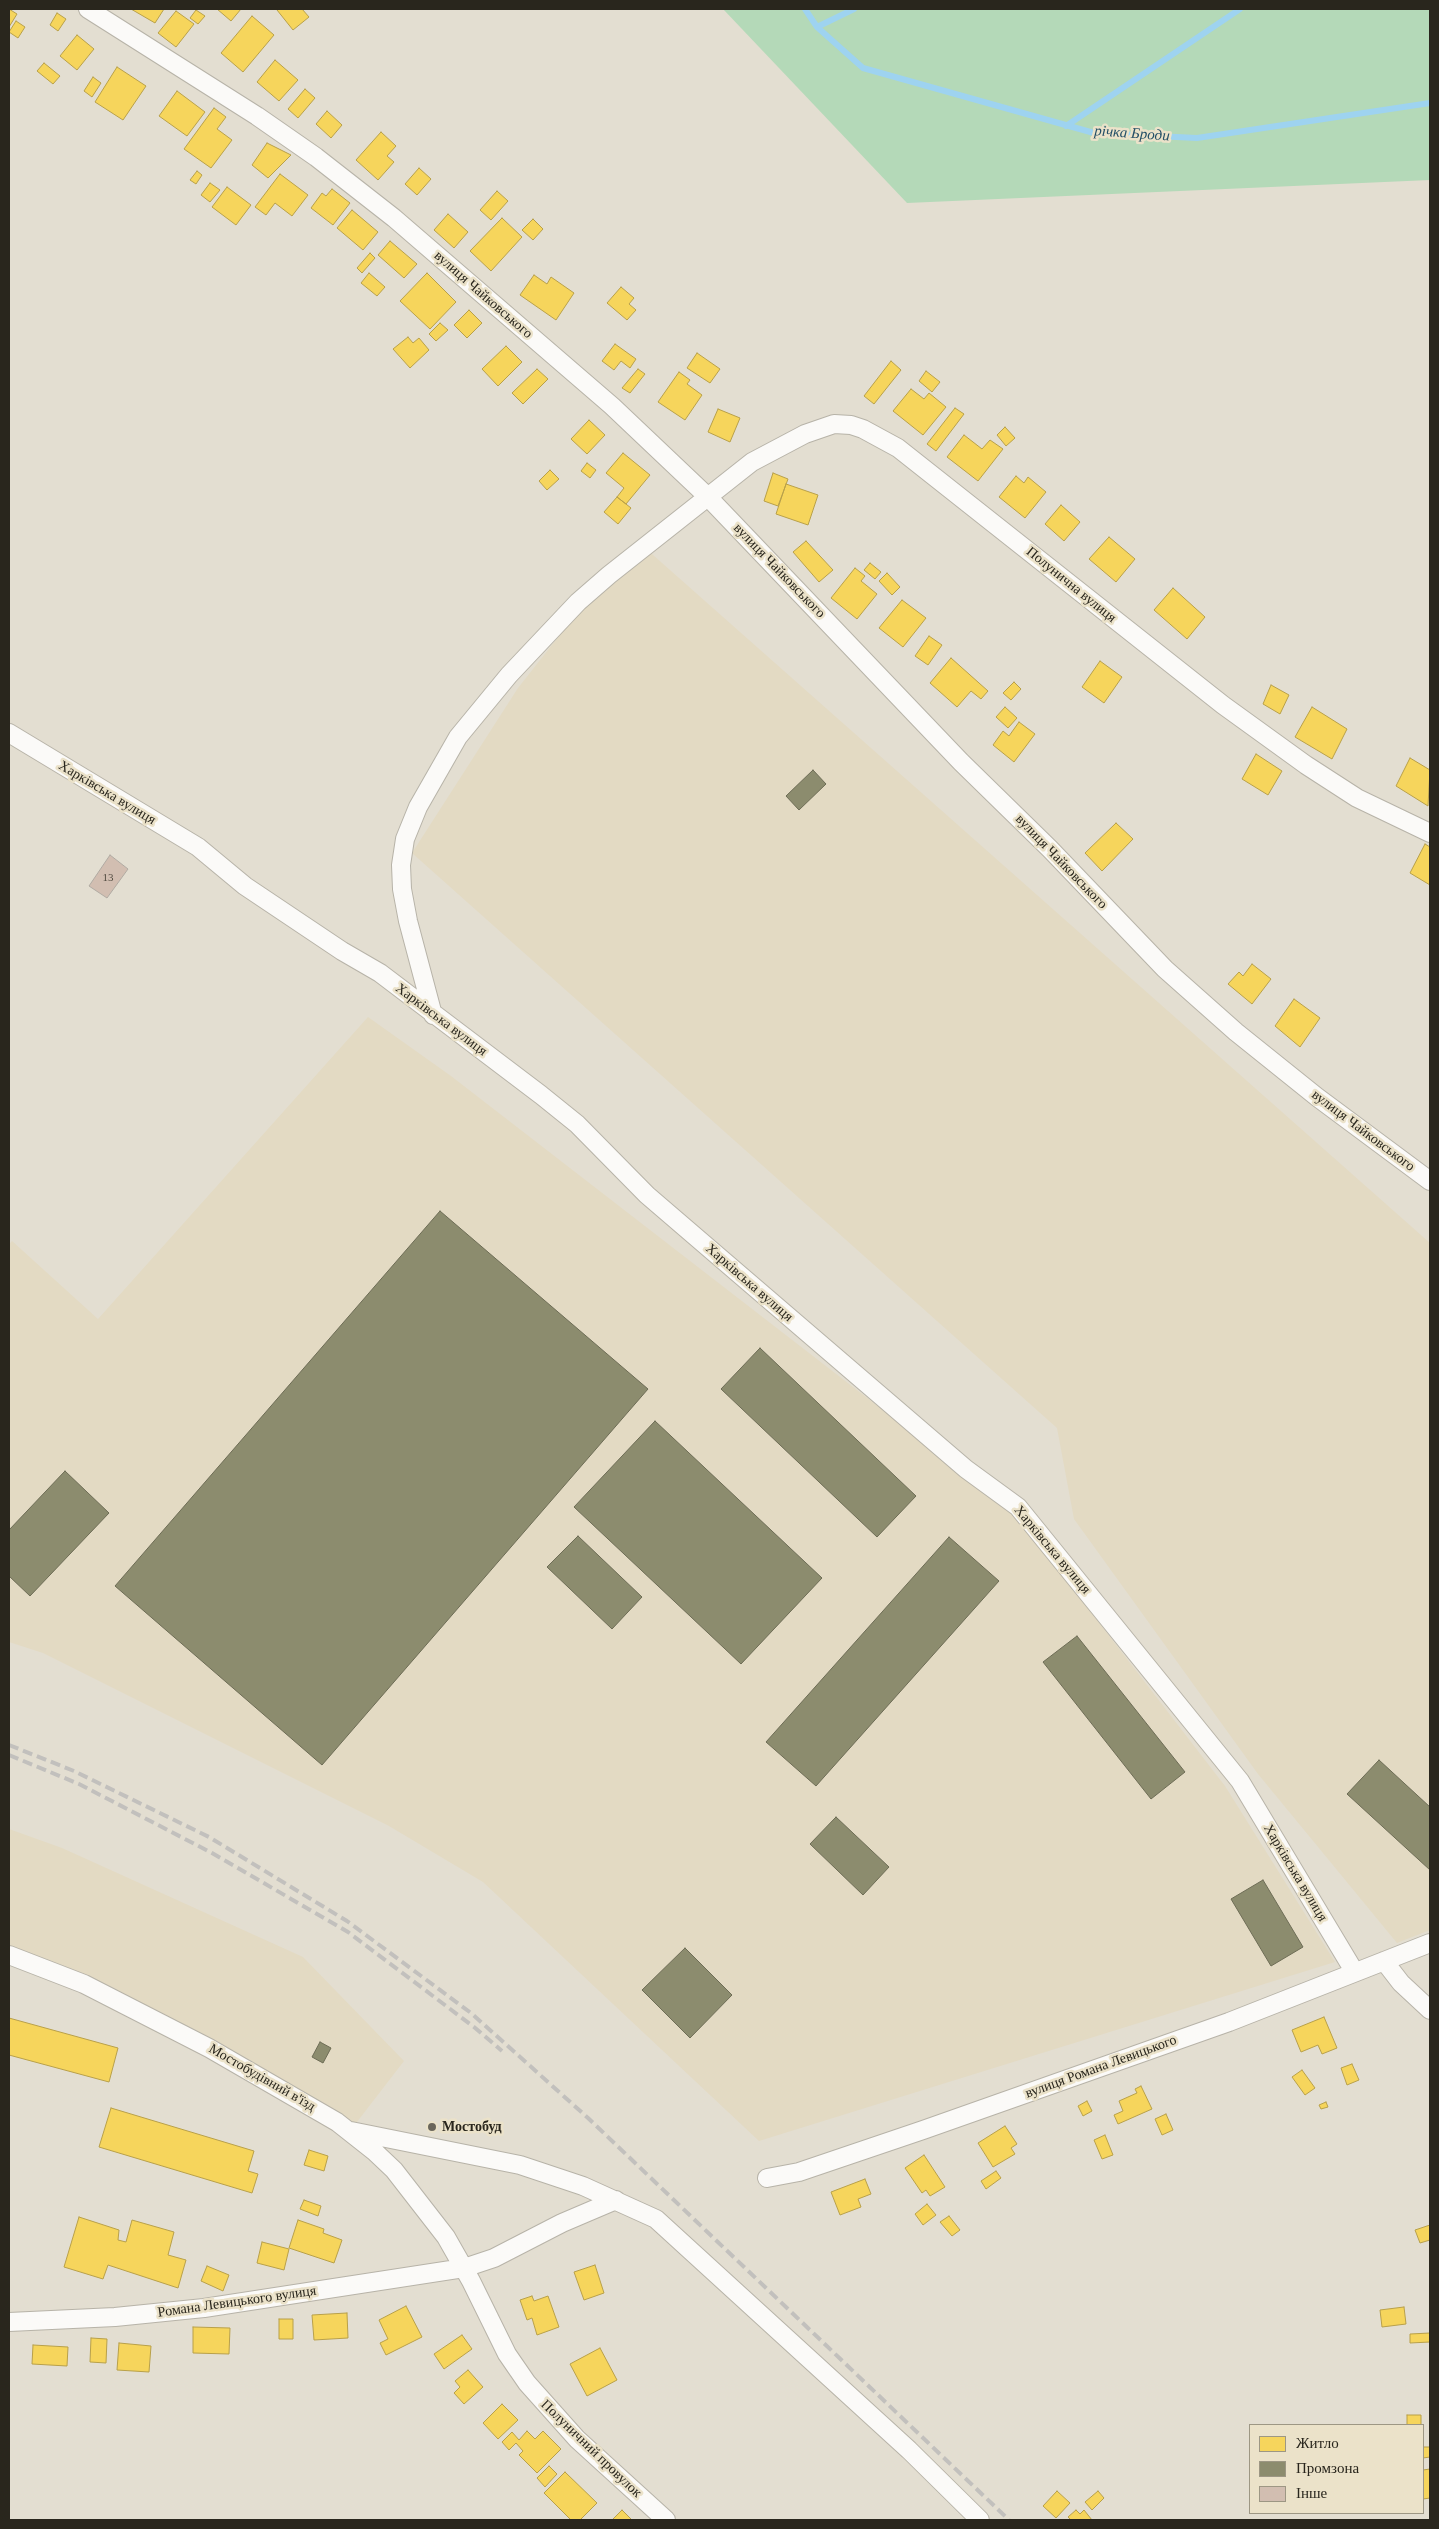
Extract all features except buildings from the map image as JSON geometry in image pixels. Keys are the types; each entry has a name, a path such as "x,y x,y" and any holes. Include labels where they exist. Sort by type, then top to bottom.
{"street":[{"name":"вулиця Чайковського","path":"88,9 257,116 343,177 394,218 612,406 708,497 961,762 1050,849 1165,969 1250,1044 1430,1181"},
{"name":"Полунична вулиця","path":"433,1015 408,921 400,876 405,839 430,783 458,738 482,704 578,602 650,541 765,454 823,426 851,425 874,433 913,458 1216,699 1306,765 1357,798 1430,833"},
{"name":"Харківська вулиця","path":"9,733 198,847 245,886 342,951 380,973 578,1124 647,1196 966,1469 1018,1507 1240,1781 1354,1971"},
{"name":"вулиця Романа Левицького","path":"767,2178 799,2172 1229,2022 1354,1971 1430,1943"},
{"name":"Мостобудівний в'їзд","path":"9,1955 84,1984 166,2025 282,2088 350,2131 394,2170 446,2236 464,2268"},
{"path":"1384,1961 1401,1983 1430,2010"},
{"path":"350,2131 520,2165 616,2200 656,2219 909,2450 980,2520"},
{"name":"Романа Левицького вулиця","path":"9,2322 115,2317 204,2308 464,2268 494,2258 562,2223 616,2200"},
{"name":"Полуничний провулок","path":"464,2268 507,2354 535,2394 577,2439 666,2520"}],"shaded area":[{"path":"644,547 1430,1243 1430,1930 1397,1943 1258,1774 1074,1519 1057,1428 412,853 518,688 578,612"},
{"path":"368,1017 451,1076 1012,1510 1225,1786 1335,1962 759,2141 483,1882 389,1826 43,1653 9,1642 9,1244 12,1241 98,1319"},
{"path":"9,1829 62,1848 303,1957 404,2061 350,2131 290,2093 9,1955"}],"green space":[{"path":"723,9 1430,9 1430,180 907,203"}],"waterway":[{"name":"річка Броди","path":"805,9 817,27 863,68 1094,133 1197,138 1430,103"},
{"path":"817,27 854,9"},
{"path":"1066,126 1240,9"}],"railway":[{"path":"9,1745 74,1771 209,1837 347,1921 471,2013 588,2118 1009,2520"},
{"path":"9,1755 79,1784 212,1853 348,1932 474,2027 502,2051"}],"place":[{"name":"Мостобуд","path":"432,2127"}]}
